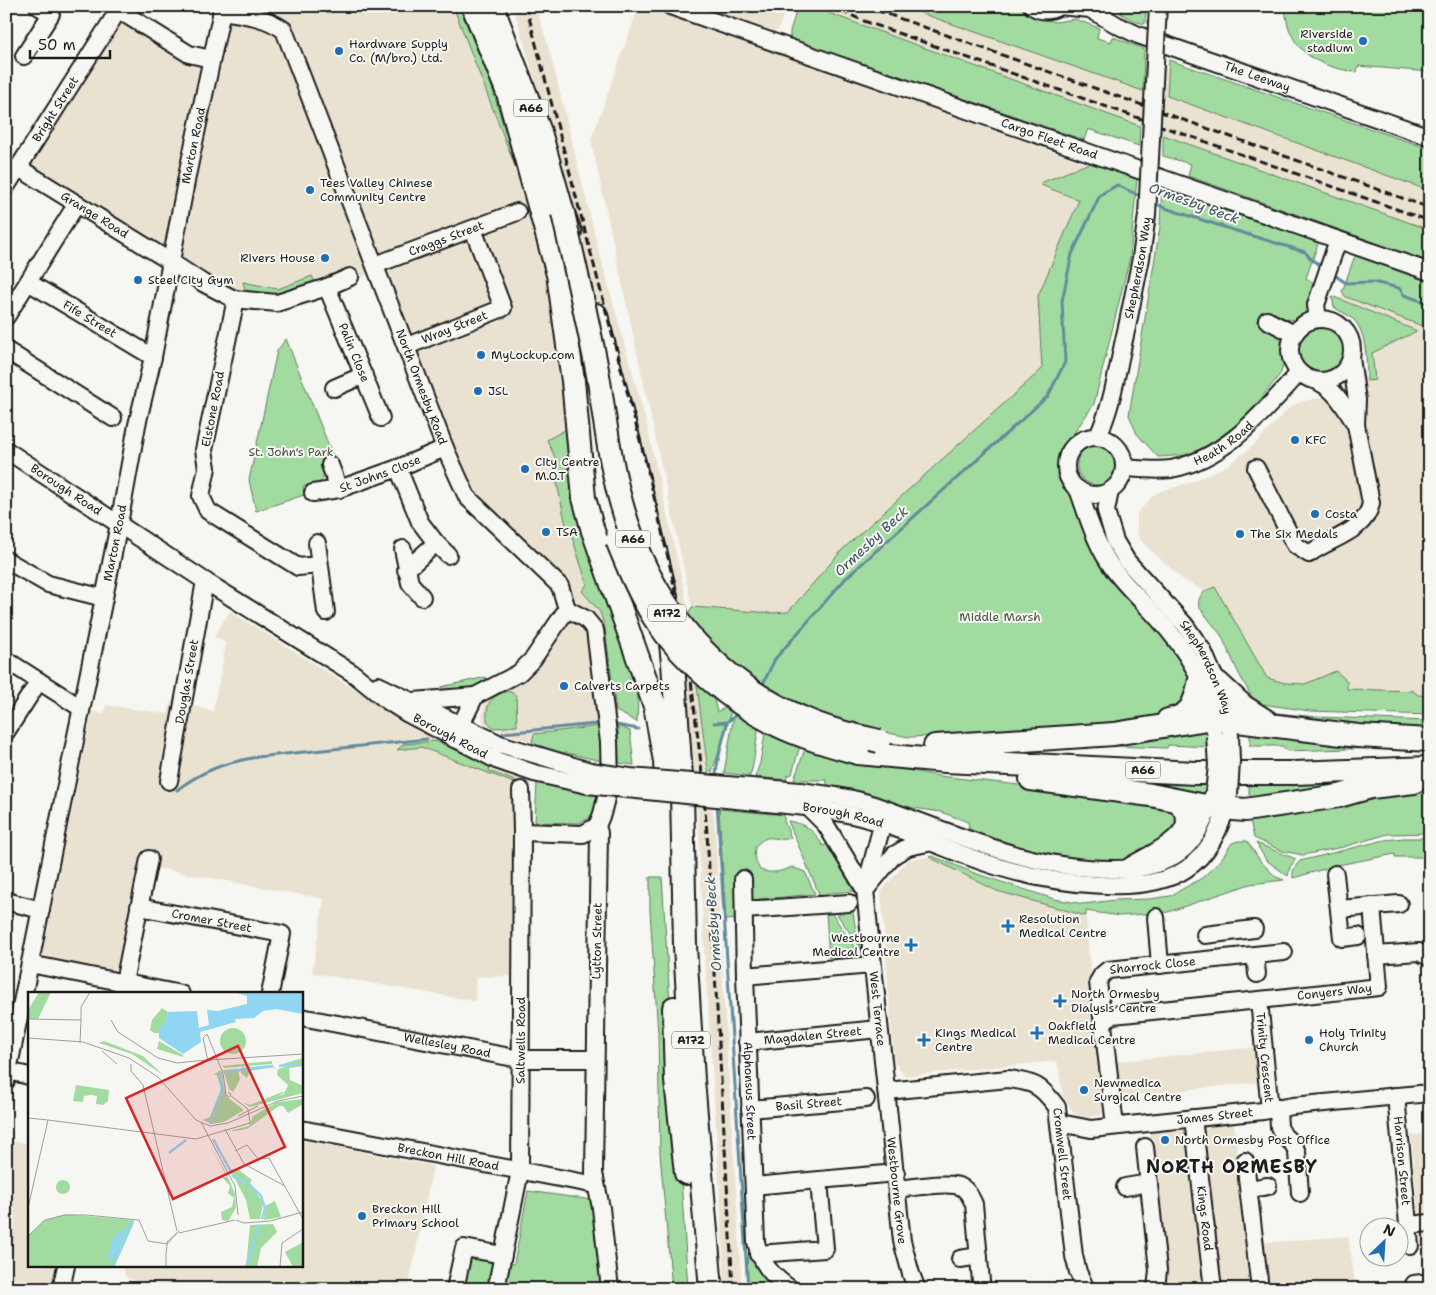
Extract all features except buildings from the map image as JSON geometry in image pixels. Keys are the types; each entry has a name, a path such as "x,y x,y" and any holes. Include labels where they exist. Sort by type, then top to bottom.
{"highway":[{"path":"463,6 483,55 508,93"},
{"name":"A66","path":"473,6 508,93 558,274 578,352 592,439 604,494 616,536 632,578 656,620 684,654 714,683 742,704 776,724 824,744 858,753 1248,759 1430,754"},
{"name":"A66","path":"492,6 540,132 563,213 594,356 608,443 620,501 633,541 652,582 675,617 695,642 722,669 763,699 801,718 842,732 940,754 1196,773 1294,773 1430,768"},
{"name":"A172","path":"563,213 587,279 666,596 682,791 685,946 693,1080 712,1289"},
{"name":"A172","path":"558,274 573,381 584,498 655,706 665,761 676,1080 697,1289"},
{"path":"1136,730 1148,723 1183,716 1192,707 1209,681 1271,724"},
{"name":"A66","path":"940,754 1136,730 1271,724 1358,736 1430,740"},
{"name":"A66","path":"940,754 989,773 1142,793 1179,801 1219,801 1245,810 1339,796 1372,787 1430,780"},
{"path":"1131,870 1167,848 1182,835 1188,822 1186,811 1179,801"}],"street":[{"path":"24,56 51,14 38,6"},
{"name":"Cargo Fleet Road","path":"670,6 1336,246 1430,272"},
{"name":"The Leeway","path":"1032,6 1038,10 1046,11 1054,10 1059,6 1089,8 1138,35 1430,137"},
{"name":"Shepherdson Way","path":"1158,6 1147,215 1142,258 1112,397 1105,421 1098,436 1082,440 1073,447 1068,456 1066,468 1069,478 1078,489 1093,530 1113,569 1178,642 1225,702 1222,727"},
{"path":"117,8 189,54 211,59"},
{"name":"Bright Street","path":"6,187 117,8"},
{"name":"North Ormesby Road","path":"222,9 255,12 284,30 445,448 468,497 560,586 567,609"},
{"name":"Marton Road","path":"7,1076 222,9"},
{"name":"Grange Road","path":"19,168 202,283 235,299"},
{"path":"6,317 76,204"},
{"name":"Craggs Street","path":"375,265 517,212"},
{"name":"Wray Street","path":"407,346 503,308 473,229"},
{"path":"1318,319 1316,305 1336,246"},
{"path":"235,299 277,303 327,287 350,277"},
{"name":"Fife Street","path":"28,282 153,357"},
{"name":"Palin Close","path":"327,287 381,418"},
{"name":"Elstone Road","path":"235,299 204,450 207,468 201,496 208,511 298,567 319,565"},
{"path":"1256,468 1295,545 1309,554 1320,545 1357,527 1363,522 1369,510 1370,494 1356,425 1357,400 1351,358 1352,346 1348,335 1340,326 1330,320 1318,319 1308,322 1294,334 1290,344 1290,355 1293,365 1299,373 1308,379 1328,387 1338,397 1356,425"},
{"path":"1267,320 1294,334"},
{"path":"6,350 113,418"},
{"path":"1319,382 1330,381 1339,376 1347,368 1351,358"},
{"name":"Heath Road","path":"1124,468 1170,469 1206,457 1229,444 1243,432 1299,373"},
{"path":"334,388 364,374"},
{"path":"1098,436 1114,443 1120,450 1125,461 1124,468"},
{"name":"St Johns Close","path":"314,493 339,489 398,468 445,448"},
{"name":"Borough Road","path":"6,450 205,581 354,674 386,700 457,732 590,771 802,801"},
{"path":"330,465 339,489"},
{"path":"398,468 420,522 436,544 448,556"},
{"name":"Shepherdson Way","path":"1124,468 1122,478 1117,486 1110,491 1106,511 1115,541 1127,561 1143,581 1168,605 1195,639 1203,651 1209,681"},
{"path":"1078,489 1086,494 1100,495 1110,491"},
{"path":"316,543 326,612"},
{"path":"406,570 436,544"},
{"path":"403,549 410,584 422,597"},
{"path":"6,560 48,584 104,598"},
{"name":"Douglas Street","path":"169,780 205,581"},
{"path":"414,701 475,696 519,673 532,659 567,609"},
{"name":"Lytton Street","path":"567,609 586,619 595,630 609,742 610,782 597,826 599,833 594,1173 601,1208 610,1289"},
{"path":"6,660 81,708"},
{"name":"Borough Road","path":"354,674 414,701 496,760 534,773 587,785 802,801 850,799 933,842 1002,868 1054,880 1099,885 1142,884 1163,880 1187,868 1200,857 1215,837 1219,801 1231,761 1222,727"},
{"path":"6,732 39,681"},
{"path":"457,732 475,696"},
{"name":"Saltwells Road","path":"496,1289 520,1171 521,790"},
{"path":"802,801 826,825 865,890 894,856 908,847 933,842"},
{"name":"Borough Road","path":"884,817 998,851 1055,865 1098,870 1131,870 1145,868 1176,856 1193,839 1219,801"},
{"name":"West Terrace","path":"884,817 865,890 887,1091"},
{"path":"522,832 583,834 597,826"},
{"path":"123,988 149,859"},
{"path":"1335,874 1342,938 1358,936"},
{"name":"Alphonsus Street","path":"743,879 756,1242 758,1254 775,1278 791,1289"},
{"path":"6,901 41,910"},
{"path":"744,910 850,903"},
{"path":"1339,909 1399,904"},
{"path":"1372,906 1376,952 1419,952 1430,958"},
{"name":"Cromer Street","path":"139,907 282,934 270,992"},
{"path":"1156,917 1160,965"},
{"path":"1205,935 1248,930 1250,955 1257,974"},
{"name":"Sharrock Close","path":"1103,1025 1098,982 1102,974 1108,970 1284,952"},
{"name":"Conyers Way","path":"1259,1000 1380,987 1376,952"},
{"path":"30,964 123,988 162,992"},
{"path":"745,976 872,964"},
{"name":"Trinity Crescent","path":"1103,1025 1106,1019 1114,1015 1259,1000 1274,1109 1279,1127 1297,1152 1300,1194"},
{"name":"Wellesley Road","path":"302,1017 520,1059 595,1059"},
{"path":"1103,1025 1114,1126"},
{"name":"Magdalen Street","path":"748,1042 879,1029"},
{"path":"7,1076 28,1076"},
{"name":"Cromwell Street","path":"887,1091 1008,1079 1026,1081 1045,1090 1058,1107 1074,1256 1078,1272 1086,1289"},
{"name":"Westbourne Grove","path":"887,1091 902,1240 917,1289"},
{"name":"James Street","path":"1060,1124 1092,1129 1430,1093"},
{"name":"Harrison Street","path":"1396,1096 1407,1218"},
{"name":"Basil Street","path":"750,1109 866,1098"},
{"name":"Kings Road","path":"1193,1118 1213,1289"},
{"name":"Breckon Hill Road","path":"302,1129 596,1185"},
{"path":"1145,1147 1158,1270 1156,1289"},
{"path":"1244,1161 1260,1289"},
{"path":"758,1254 825,1249 820,1181"},
{"path":"754,1186 820,1181 897,1181 949,1184 962,1187 970,1194 974,1204 981,1281"},
{"path":"1125,1187 1149,1183"},
{"path":"1249,1189 1268,1186"},
{"path":"1408,1225 1430,1223"},
{"name":"Harrison Street","path":"1408,1225 1410,1246"},
{"path":"455,1289 464,1248 503,1256"},
{"path":"960,1259 979,1256"},
{"path":"61,1289 66,1268"}],"shaded area":[{"path":"235,6 459,6 490,81 503,119 549,288 558,345 587,584 582,591 600,612 605,628 618,726 619,763 557,751 484,725 482,716 485,699 568,607 461,505 369,274 293,309 227,289 183,260 161,262 8,163 93,35 111,12 204,61"},
{"path":"513,6 536,6 551,56 597,244 646,422 685,593 715,828 742,1289 725,1289 698,817 683,675 628,421"},
{"path":"639,6 645,6 1093,166 1038,296 1042,369 843,549 788,612 772,613 692,607 591,140"},
{"path":"701,6 787,6 778,30 774,32"},
{"path":"808,6 983,6 1164,65 1287,110 1430,157 1430,230 990,74"},
{"path":"1344,291 1430,321 1430,696 1301,694 1268,684 1208,593 1182,579 1144,544 1139,538 1137,531 1137,513 1156,493 1194,481 1228,465 1254,445 1293,405 1320,398 1367,376 1363,337 1354,320 1344,313 1339,303"},
{"path":"230,611 391,712 530,778 528,838 517,976 476,977 475,1001 312,973 324,899 140,865 118,972 42,957 92,711 104,714 106,705 168,714 171,701 213,711 226,644 214,636"},
{"path":"929,857 997,891 1086,916 1102,1115 1082,1118 1074,1113 1063,1096 1057,1061 904,1076 894,1061 881,892 908,859"},
{"path":"1257,1047 1261,1082 1116,1097 1112,1062"},
{"path":"1234,1123 1248,1244 1348,1236 1356,1289 1166,1289 1150,1132"},
{"path":"1430,1134 1430,1273 1424,1274 1411,1135"},
{"path":"6,1139 28,1144 28,1268 58,1268 54,1289 6,1289"},
{"name":"Breckon Hill Primary School","path":"302,1140 433,1166 408,1289 160,1289 161,1285 126,1278 123,1268 302,1268"}],"green space":[{"path":"453,6 459,6 490,81 517,171"},
{"path":"798,6 809,6 1140,126 1139,146 1088,129 1084,140 790,39 790,31"},
{"path":"901,6 1018,6 1031,16 1055,22 1075,19 1099,28 1097,38 1111,42 1113,37 1144,49 1143,91"},
{"path":"1130,6 1146,6 1145,24 1134,21 1120,13 1123,8 1130,9"},
{"name":"Riverside stadium","path":"1285,6 1430,6 1430,72 1358,66 1357,72 1343,70 1317,61 1298,45 1291,35"},
{"path":"1169,60 1430,149 1430,191 1167,96"},
{"path":"1163,135 1430,230 1430,262 1188,176 1191,164 1163,156"},
{"name":"Middle Marsh","path":"1095,163 1137,178 1130,257 1094,404 1065,446 1059,466 1061,477 1066,487 1175,647 1193,679 1178,715 1063,731 909,737 868,729 818,715 779,698 728,660 709,641 688,614 692,607 772,613 788,612 843,549 1042,369 1038,296 1079,200 1041,185 1043,182 1087,164"},
{"path":"1162,184 1317,239 1318,244 1306,278 1316,284 1306,311 1297,319 1281,318 1269,313 1275,330 1282,341 1285,358 1281,373 1232,435 1189,455 1158,457 1137,434 1129,415 1160,227"},
{"path":"1360,254 1430,280 1430,329 1346,297 1342,292 1354,258"},
{"path":"312,276 315,282 274,295 245,290 243,282 278,289"},
{"path":"1332,296 1417,331 1372,353 1375,380 1367,381 1367,366 1362,333 1352,318 1334,307"},
{"path":"1325,327 1329,328 1339,337 1342,341 1342,359 1333,369 1325,373 1315,373 1307,369 1298,359 1297,345 1301,337 1311,328"},
{"name":"St. John's Park","path":"286,339 335,461 324,466 324,476 320,482 314,485 303,486 304,495 256,511 249,480 277,351"},
{"path":"570,427 639,675 637,722 616,711 605,628 600,612 582,591 587,584 571,534 567,530 556,479 556,465 558,464 547,440"},
{"path":"1093,445 1101,445 1108,448 1114,454 1117,465 1114,476 1108,482 1101,485 1093,485 1086,482 1080,476 1077,469 1077,461 1080,454 1086,448"},
{"path":"1215,587 1267,678 1285,683 1305,684 1336,671 1347,681 1347,689 1413,691 1418,695 1430,696 1430,715 1310,711 1262,704 1252,697 1221,635 1199,607 1199,599 1202,594"},
{"path":"486,677 490,681 464,691 443,696 441,687"},
{"path":"696,678 712,691 717,712 730,705 732,706 727,728 712,772 708,771"},
{"path":"508,691 516,695 517,726 494,728 487,721 488,705 493,698"},
{"path":"735,709 759,724 750,776 724,773"},
{"path":"1266,712 1317,717 1430,721 1430,732 1273,719"},
{"path":"599,726 602,761 557,751 532,743 534,734"},
{"path":"618,726 630,731 634,765 619,763"},
{"path":"766,728 800,745 792,774 787,776 786,780 755,777 760,763"},
{"path":"1207,730 1210,747 1168,745 1167,748 1086,745"},
{"path":"1252,732 1409,747 1287,751 1283,746 1250,746 1250,735"},
{"path":"436,741 490,766 489,771 518,782 517,826 514,826 514,783 421,747 397,750 404,744"},
{"path":"806,746 874,764 939,776 1064,790 1178,807 1182,830 1122,862 1050,857 989,841 969,828 968,822 941,812 914,808 828,786 826,780 794,780"},
{"path":"1043,771 1209,782 1207,793 1203,797"},
{"path":"1401,776 1254,800 1249,794 1249,782"},
{"path":"537,783 601,796 591,816 579,823 535,822"},
{"path":"1430,786 1430,833 1388,834 1343,847 1303,855 1282,851 1254,838 1249,815"},
{"path":"719,809 784,815 784,821 791,838 769,838 761,841 754,855 756,862 760,870 768,872 776,872 792,867 805,872 815,894 750,900 749,877 735,877 738,919 726,920"},
{"path":"788,821 805,826 813,832 823,846 827,844 854,891 819,894"},
{"path":"1430,838 1430,857 1395,857 1395,854 1338,865 1293,878 1294,869 1300,861 1385,840"},
{"path":"1247,841 1261,862 1276,877 1284,880 1250,884 1168,912 1120,916 1086,911 1086,916 997,891 929,857 932,856 977,874 1054,899 1084,904 1170,896 1202,878 1220,861 1232,843"},
{"path":"1256,843 1296,859 1290,867 1288,876 1266,860"},
{"path":"650,877 662,877 688,1289 672,1289 660,1153 658,1033 650,911"},
{"path":"831,912 859,954 829,958 826,913"},
{"path":"853,912 857,939 862,939 864,953 836,913"},
{"path":"528,1191 592,1200 603,1289 462,1289 471,1256 514,1264"},
{"path":"747,1257 794,1289 748,1289"}],"waterway":[{"name":"Ormesby Beck","path":"762,686 775,659 846,578 1048,396 1065,362 1062,301 1072,254 1100,195 1117,185 1144,198"},
{"name":"Ormesby Beck","path":"1154,203 1305,252 1324,268"},
{"name":"Ormesby Beck","path":"1333,274 1346,283 1373,282 1399,288 1404,295 1430,304"},
{"name":"Ormesby Beck","path":"716,779 718,758 727,722 739,713"},
{"path":"714,723 727,722"},
{"path":"503,733 596,724"},
{"path":"616,725 638,729"},
{"path":"177,790 205,772 245,759 427,739"},
{"name":"Ormesby Beck","path":"717,803 748,1289"}],"railway":[{"path":"526,6 648,471 672,575 691,680 707,833 733,1289"},
{"path":"830,6 864,21 1430,221"},
{"path":"865,6 1430,208"}],"place":[{"name":"Riverside stadium","path":"1363,41"},
{"name":"Hardware Supply Co. (M/bro.) Ltd.","path":"339,51"},
{"name":"Tees Valley Chinese Community Centre","path":"310,190"},
{"name":"Rivers House","path":"325,258"},
{"name":"Steel City Gym","path":"138,280"},
{"name":"MyLockup.com","path":"481,355"},
{"name":"JSL","path":"478,391"},
{"name":"KFC","path":"1295,440"},
{"name":"City Centre M.O.T","path":"525,469"},
{"name":"Costa","path":"1315,514"},
{"name":"TSA","path":"546,532"},
{"name":"The Six Medals","path":"1240,534"},
{"name":"Calverts Carpets","path":"564,686"},
{"name":"Resolution Medical Centre","path":"1008,926"},
{"name":"Westbourne Medical Centre","path":"911,945"},
{"name":"North Ormesby Dialysis Centre","path":"1060,1001"},
{"name":"Oakfield Medical Centre","path":"1037,1033"},
{"name":"Kings Medical Centre","path":"924,1040"},
{"name":"Holy Trinity Church","path":"1309,1040"},
{"name":"Newmedica Surgical Centre","path":"1084,1090"},
{"name":"North Ormesby Post Office","path":"1165,1140"},
{"name":"Breckon Hill Primary School","path":"362,1216"}],"district":[{"name":"NORTH ORMESBY","path":"1232,1167"}]}
